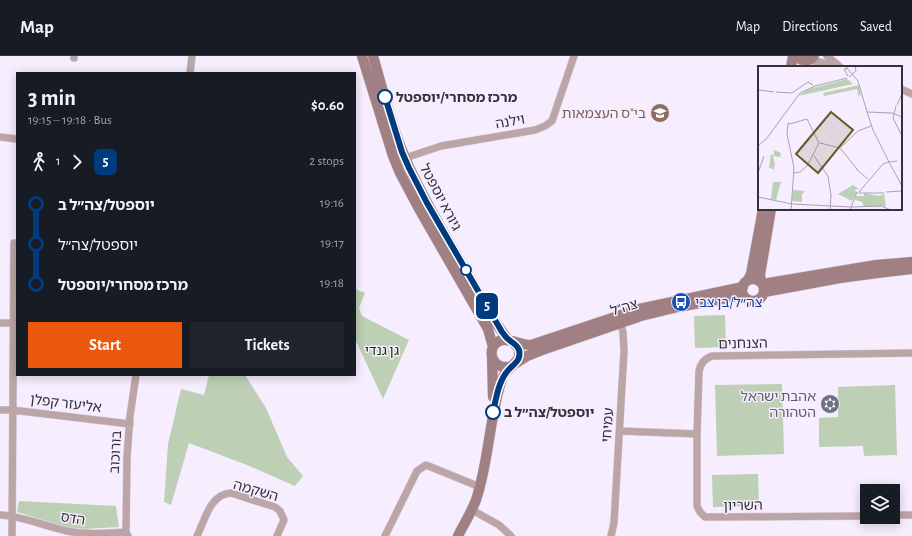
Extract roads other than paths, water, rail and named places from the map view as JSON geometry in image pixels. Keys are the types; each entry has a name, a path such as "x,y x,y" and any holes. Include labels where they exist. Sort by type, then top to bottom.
{"street":[{"path":"190,72 192,56"},
{"name":"גיורא יוספטל","path":"362,56 393,156 400,173 488,328 492,351 493,415"},
{"name":"גיורא יוספטל","path":"373,56 405,158 427,203 496,323 511,341"},
{"name":"וילנה","path":"405,158 441,146 535,130 545,126 552,121 574,56"},
{"path":"791,66 795,56 799,59 836,66"},
{"path":"827,56 840,66"},
{"path":"902,90 912,94"},
{"path":"0,137 16,139"},
{"path":"763,210 751,274 745,284 743,292 746,298 752,301 761,298 763,286 760,275 771,210"},
{"path":"12,536 14,243"},
{"path":"763,286 876,265 912,262"},
{"path":"745,284 755,279 763,286 912,269"},
{"name":"צה\"ל","path":"514,365 527,356 619,319 639,309 745,284"},
{"name":"צה\"ל","path":"511,341 523,345 539,343 619,319 738,296 746,298"},
{"name":"עמיחי","path":"611,536 614,523 624,351 623,332 619,319"},
{"path":"0,323 14,323"},
{"path":"500,341 511,341 517,345 520,354 514,365 508,368 500,367 496,364 492,351 500,341"},
{"name":"הצנחנים","path":"697,434 699,371 701,364 705,359 712,356 912,353"},
{"name":"גיורא יוספטל","path":"458,536 472,510 480,487 493,415 502,379 507,371 514,365"},
{"name":"בורוכוב","path":"127,534 127,457 136,376"},
{"name":"אליעזר קפלן","path":"0,410 12,410 130,424"},
{"path":"620,431 697,434"},
{"name":"השריון","path":"697,434 697,506 705,517 860,516"},
{"path":"385,536 418,471 422,467 426,465 480,487"},
{"name":"השקמה","path":"197,536 214,501 225,494 232,493 275,507 280,511 284,520 277,536"},
{"path":"472,510 499,525 511,536"},
{"name":"הדס","path":"0,515 12,516 45,526 79,533 127,534"},
{"path":"900,515 912,515"}],"place":[{"name":"מרכז מסחרי/יוספטל","path":"385,97"},
{"name":"בי\"ס העצמאות","path":"660,113"},
{"name":"צה״ל/בן צבי","path":"681,302"},
{"name":"אהבת ישראל הטהורה","path":"830,404"},
{"name":"יוספטל/צה״ל ב","path":"493,412"}],"park label":[{"name":"גן גנדי","path":"382,350"}]}
